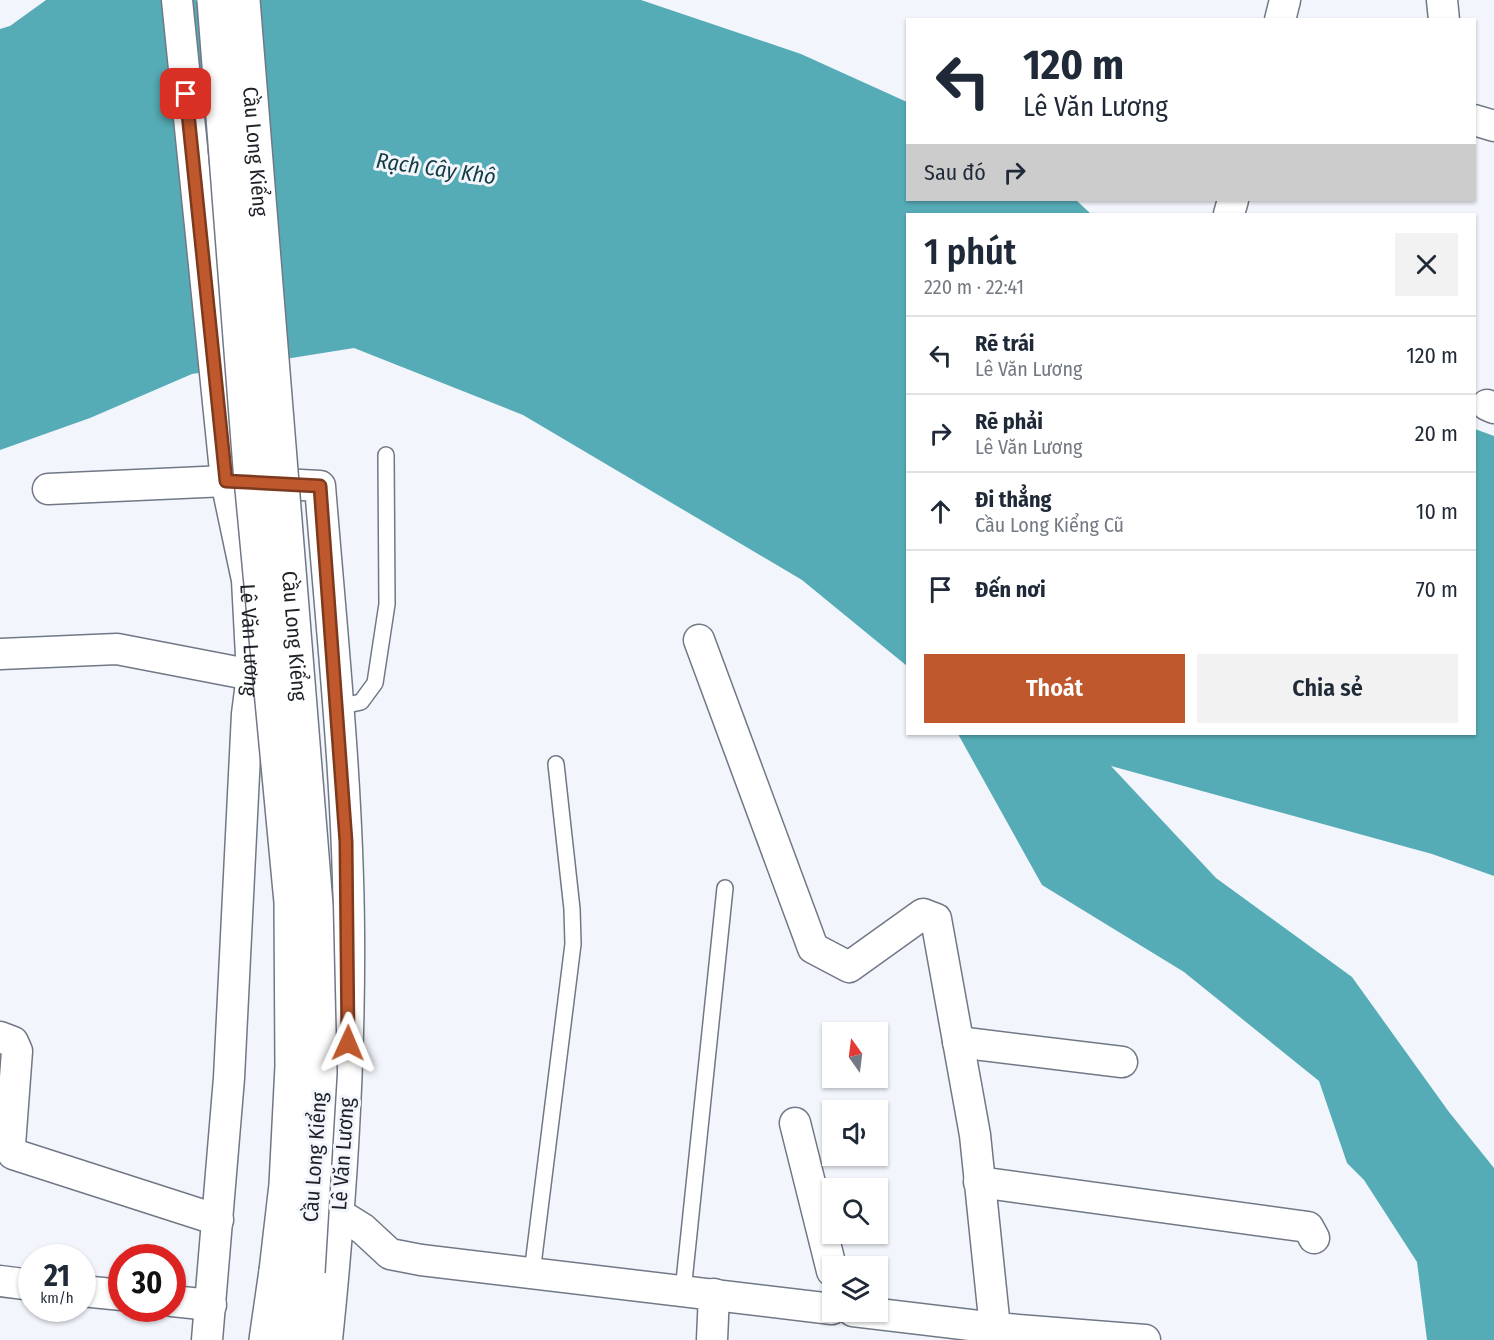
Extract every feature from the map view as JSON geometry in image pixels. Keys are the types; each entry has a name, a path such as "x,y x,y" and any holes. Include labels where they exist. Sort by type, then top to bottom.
{"main road":[{"name":"Cầu Long Kiểng","path":"214,0 250,468 291,902 291,1078 286,1185 292,1271"},
{"name":"Cầu Long Kiểng","path":"243,0 316,906 320,1074 292,1271"},
{"path":"266,1340 292,1271"},
{"path":"292,1271 297,1340"}],"street":[{"name":"Lê Văn Lương","path":"177,0 226,481 247,580 252,675 247,714 229,1078 207,1340"},
{"path":"1280,18 1285,0"},
{"path":"1442,0 1444,18"},
{"path":"1476,121 1494,126"},
{"name":"Lê Văn Lương","path":"226,481 320,486 338,707 349,932 347,1106 327,1340"},
{"path":"48,489 226,481"},
{"path":"699,640 813,948 849,967 923,914 936,919 975,1135 995,1334"},
{"path":"0,654 117,649 252,675"},
{"path":"0,1037 13,1042 17,1051 10,1145 13,1154 218,1220"},
{"path":"958,1042 1122,1062"},
{"path":"795,1123 828,1256"},
{"path":"980,1182 1308,1227 1314,1238"},
{"path":"339,1214 363,1229 390,1254 822,1308"},
{"path":"0,1281 18,1283"},
{"path":"712,1340 714,1294"},
{"path":"186,1302 211,1305"},
{"path":"888,1317 995,1334 1145,1340"}],"lane":[{"path":"338,707 361,702 375,683 387,604 386,455"},
{"path":"532,1273 573,944 572,909 556,764"},
{"path":"683,1291 725,888"}],"water":[{"name":"Rạch Cây Khô","path":"46,0 641,0 801,54 906,102 906,201 1077,201 1090,213 906,213 906,665 802,580 523,415 354,348 192,374 90,418 0,450 0,29 10,26"},
{"path":"1476,429 1494,436 1494,876 1432,854 1111,766 1216,878 1352,977 1449,1112 1494,1168 1494,1340 1427,1340 1417,1262 1364,1180 1347,1163 1319,1081 1184,972 1042,885 959,735 1476,735"}],"route":[{"path":"186,94 226,481 320,486 338,707 346,842 349,932 348,1043"}]}
